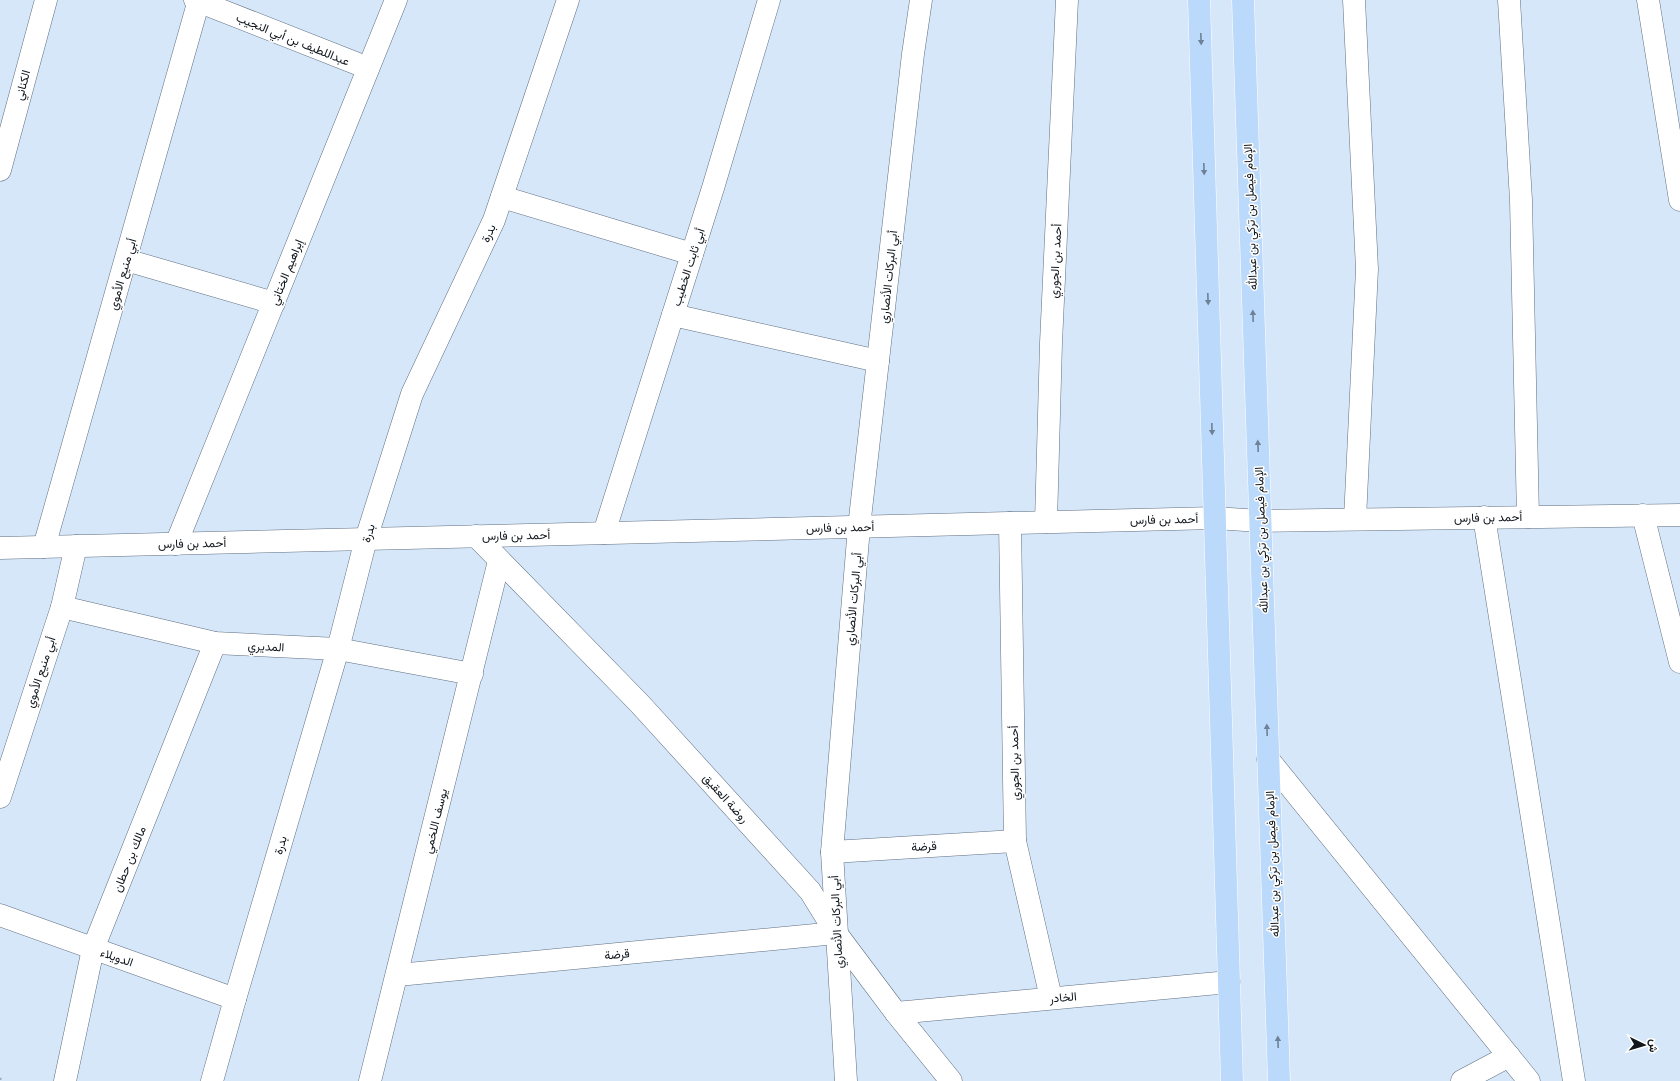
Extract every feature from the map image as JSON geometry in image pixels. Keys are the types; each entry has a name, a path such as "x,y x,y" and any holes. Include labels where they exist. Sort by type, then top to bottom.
{"main road":[{"path":"1199,0 1232,1081"},
{"name":"الإمام فيصل بن تركي بن عبدالله","path":"1243,0 1279,1081"}],"street":[{"name":"الكناني","path":"1,162 46,0"},
{"name":"عبداللطيف بن أبي النجيب","path":"198,0 368,68"},
{"name":"أبي منيع الأموي","path":"44,547 198,0"},
{"name":"إبراهيم الختاني","path":"176,544 396,0"},
{"name":"بدرة","path":"212,1081 234,999 338,649 366,539 412,394 494,220 568,0"},
{"name":"أبي ثابت الخطيب","path":"604,533 673,316 769,0"},
{"name":"أبي البركات الأنصاري","path":"846,1081 832,852 859,527 913,54 921,0"},
{"name":"أحمد بن الجوري","path":"1046,522 1051,343 1067,0"},
{"path":"1354,0 1367,269 1355,519"},
{"path":"1510,0 1521,200 1528,517"},
{"path":"1648,0 1680,200"},
{"path":"502,198 692,254"},
{"path":"126,260 274,303"},
{"path":"673,316 878,361"},
{"path":"1643,515 1680,662"},
{"name":"أحمد بن فارس","path":"0,548 1215,518 1260,521 1680,515"},
{"path":"1484,517 1574,1081"},
{"name":"أحمد بن الجوري","path":"1010,523 1015,841 1051,998"},
{"name":"روضة العقيق","path":"476,536 640,704 810,891 836,934 896,1013 951,1081"},
{"name":"أبي منيع الأموي","path":"0,797 62,606 76,546"},
{"name":"يوسف اللخمي","path":"370,1081 398,975 499,561"},
{"name":"المديري","path":"62,606 215,643 338,649 472,674"},
{"name":"مالك بن حطان","path":"65,1081 93,949 215,643"},
{"path":"1268,760 1529,1081"},
{"name":"قرضة","path":"832,852 1015,841"},
{"name":"الدويلاء","path":"0,915 234,999"},
{"name":"قرضة","path":"398,975 836,934"},
{"name":"الخادر","path":"896,1013 1229,982"},
{"path":"1462,1081 1509,1056"}]}
